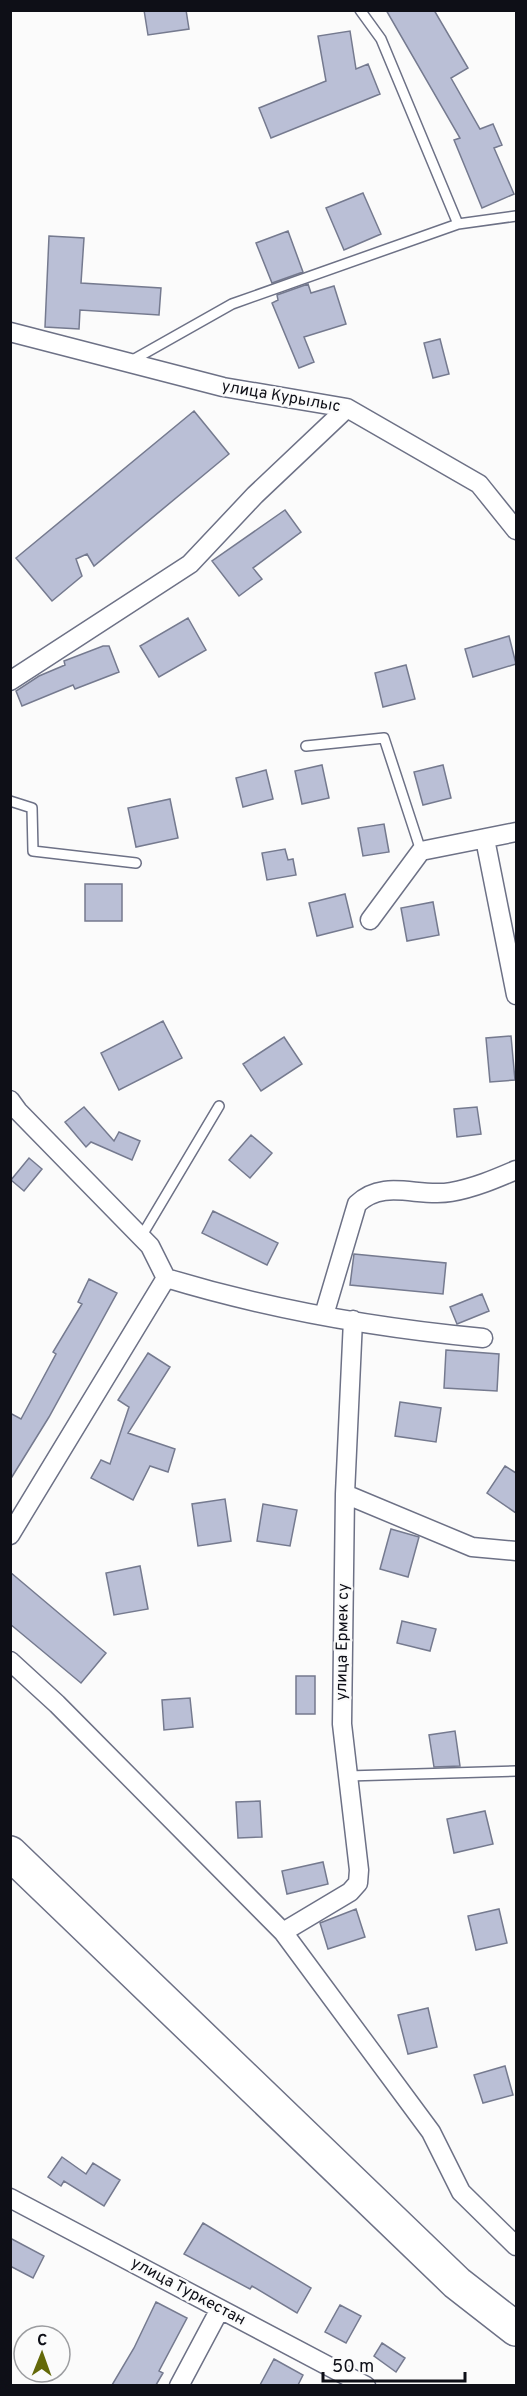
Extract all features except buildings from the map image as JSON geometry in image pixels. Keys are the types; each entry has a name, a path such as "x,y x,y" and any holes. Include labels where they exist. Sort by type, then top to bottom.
{"highway":[{"path":"10,1853 457,2283 516,2329"}],"street":[{"name":"улица Курылыс","path":"10,332 223,387 347,408 479,484 516,530"},
{"path":"10,681 190,564 255,495 347,408"},
{"path":"370,920 421,851 516,832"},
{"path":"484,839 516,995"},
{"path":"10,1100 150,1246 166,1278 229,1297 324,1315 411,1331 483,1338"},
{"path":"324,1315 357,1204 368,1194 384,1190 448,1193 480,1186 516,1170"},
{"path":"10,1535 166,1278"},
{"name":"улица Ермек су","path":"283,1932 350,1892 358,1883 359,1870 342,1724 345,1494 353,1320"},
{"path":"345,1494 472,1547 516,1551"},
{"path":"10,1662 57,1704 283,1932 430,2132 461,2192 516,2246"},
{"name":"улица Туркестан","path":"10,2198 366,2385"},
{"path":"179,2385 220,2309"}],"lane":[{"path":"360,10 381,39 458,224"},
{"path":"129,362 232,304 458,224 516,216"},
{"path":"306,746 384,738 421,851"},
{"path":"10,801 32,807 33,852 136,863"},
{"path":"141,1237 219,1106"},
{"path":"348,1776 516,1772"}]}
